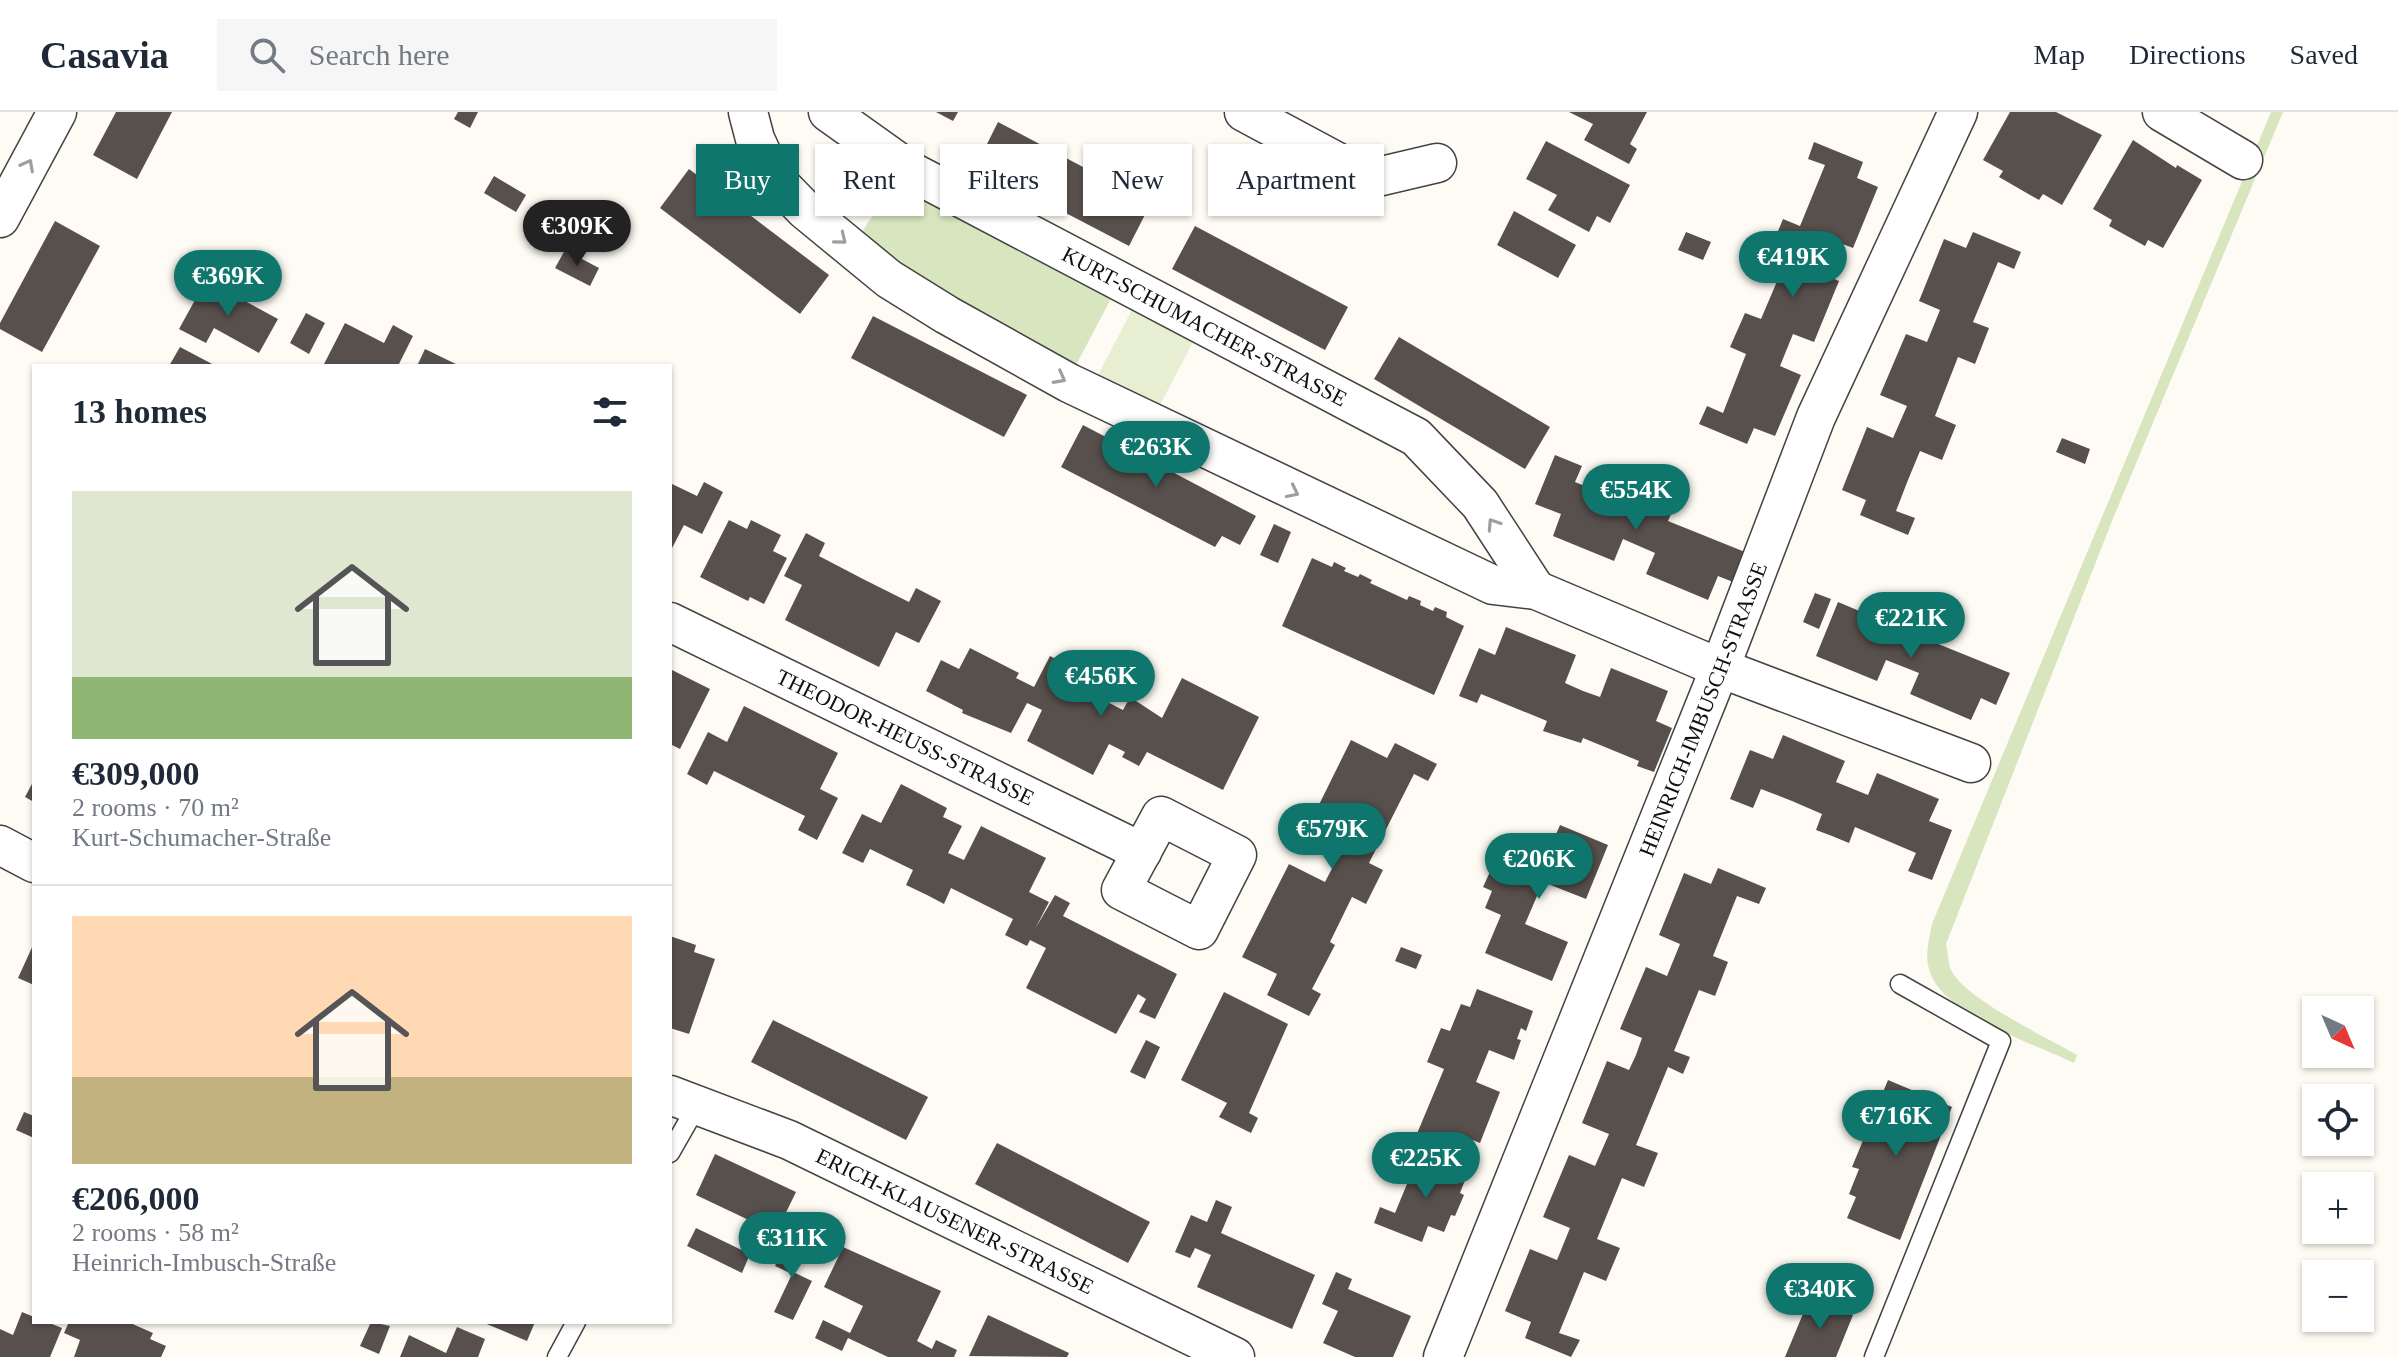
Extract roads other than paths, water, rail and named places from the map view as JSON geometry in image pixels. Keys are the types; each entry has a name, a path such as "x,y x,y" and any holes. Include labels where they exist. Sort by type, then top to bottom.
{"street":[{"path":"0,218 57,112"},
{"path":"748,112 755,139 772,176 805,210 889,279 1069,383 1493,585 1536,590 1720,668 1971,763"},
{"name":"KURT-SCHUMACHER-STRASSE","path":"828,112 912,172 1416,437 1480,504 1536,590"},
{"path":"1244,112 1369,179 1437,163"},
{"name":"HEINRICH-IMBUSCH-STRASSE","path":"1443,1357 1720,668 1816,417 1958,112"},
{"path":"2162,112 2243,160"},
{"name":"THEODOR-HEUSS-STRASSE","path":"672,623 1142,852"},
{"path":"0,845 32,862"},
{"name":"ERICH-KLAUSENER-STRASSE","path":"684,1099 789,1140 1235,1357"}],"lane":[{"path":"1874,1357 2001,1041 1900,984"},
{"path":"672,1145 684,1099"},
{"path":"557,1357 575,1324"}]}
